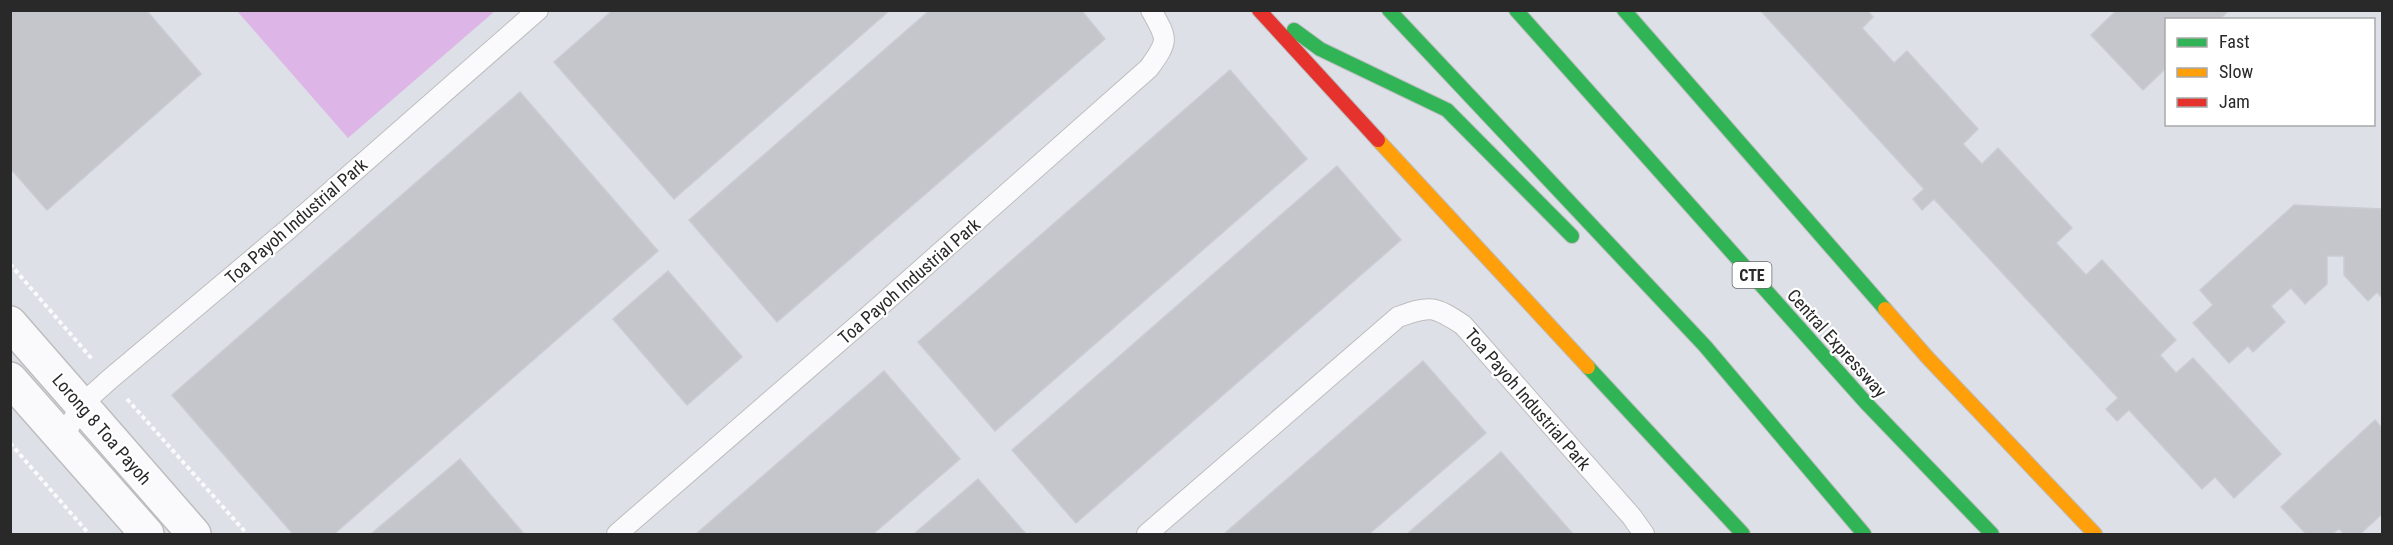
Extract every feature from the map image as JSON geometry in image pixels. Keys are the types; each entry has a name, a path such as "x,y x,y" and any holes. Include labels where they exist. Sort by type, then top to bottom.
{"highway":[{"path":"1259,10 1452,222 1743,534"},
{"path":"1270,10 1320,49 1447,110 1584,249"},
{"path":"1389,10 1705,346 1864,534"},
{"name":"Central Expressway","path":"1516,10 1867,404 1992,534"},
{"path":"1624,10 1927,357 2095,534"},
{"path":"1677,334 1705,346"}],"street":[{"name":"Lorong 8 Toa Payoh","path":"10,323 194,534"},
{"name":"Lorong 8 Toa Payoh","path":"10,379 147,534"}],"lane":[{"name":"Toa Payoh Industrial Park","path":"63,438 81,405 286,231 538,10"},
{"name":"Toa Payoh Industrial Park","path":"617,534 890,298 1149,68 1163,48 1165,34 1151,10"},
{"name":"Toa Payoh Industrial Park","path":"1147,534 1398,317 1423,308 1441,311 1463,325 1632,517 1644,534"}],"path":[{"path":"10,443 89,534"}],"shaded area":[{"path":"237,11 495,11 348,138"}],"building":[{"path":"10,10 146,10 201,74 47,210 10,168"},
{"path":"613,10 890,10 674,199 554,62"},
{"path":"930,10 1081,10 1105,39 777,322 689,220"},
{"path":"1760,10 1867,10 1873,17 1862,28 1894,63 1907,51 1978,129 1963,144 1982,164 1998,148 2072,228 2056,243 2086,275 2102,260 2176,340 2160,355 2176,373 2193,358 2281,454 2234,498 2215,477 2202,489 2129,410 2117,421 2106,409 2118,398 1934,199 1922,210 1913,199 1924,189"},
{"path":"2117,10 2229,10 2221,18 2165,18 2165,69 2143,90 2091,35"},
{"path":"1230,70 1307,159 995,431 918,342"},
{"path":"520,92 658,251 334,534 293,534 172,395"},
{"path":"1337,166 1401,240 1076,523 1012,450"},
{"path":"2294,205 2382,209 2382,298 2377,292 2368,301 2344,275 2344,256 2327,256 2327,284 2305,304 2291,288 2271,306 2285,322 2253,352 2248,346 2229,363 2193,323 2213,305 2200,290"},
{"path":"668,271 742,357 687,405 613,319"},
{"path":"1423,361 1486,433 1369,534 1224,534"},
{"path":"884,371 960,459 873,534 696,534"},
{"path":"2375,420 2382,428 2382,514 2360,534 2344,534 2339,529 2332,534 2306,534 2281,507"},
{"path":"1501,452 1573,534 1407,534"},
{"path":"460,459 524,534 371,534"},
{"path":"978,479 1026,534 914,534"}],"traffic: fast":[{"path":"1389,10 1705,346 1864,534"},
{"path":"1516,10 1867,404 1992,534"},
{"path":"1624,10 1885,309"},
{"path":"1294,30 1320,49 1447,110 1572,236"},
{"path":"1588,367 1743,534"}],"traffic: slow":[{"path":"1378,140 1588,367"},
{"path":"1885,309 1927,357 2095,534"}],"traffic: jam":[{"path":"1259,10 1378,140"}]}
